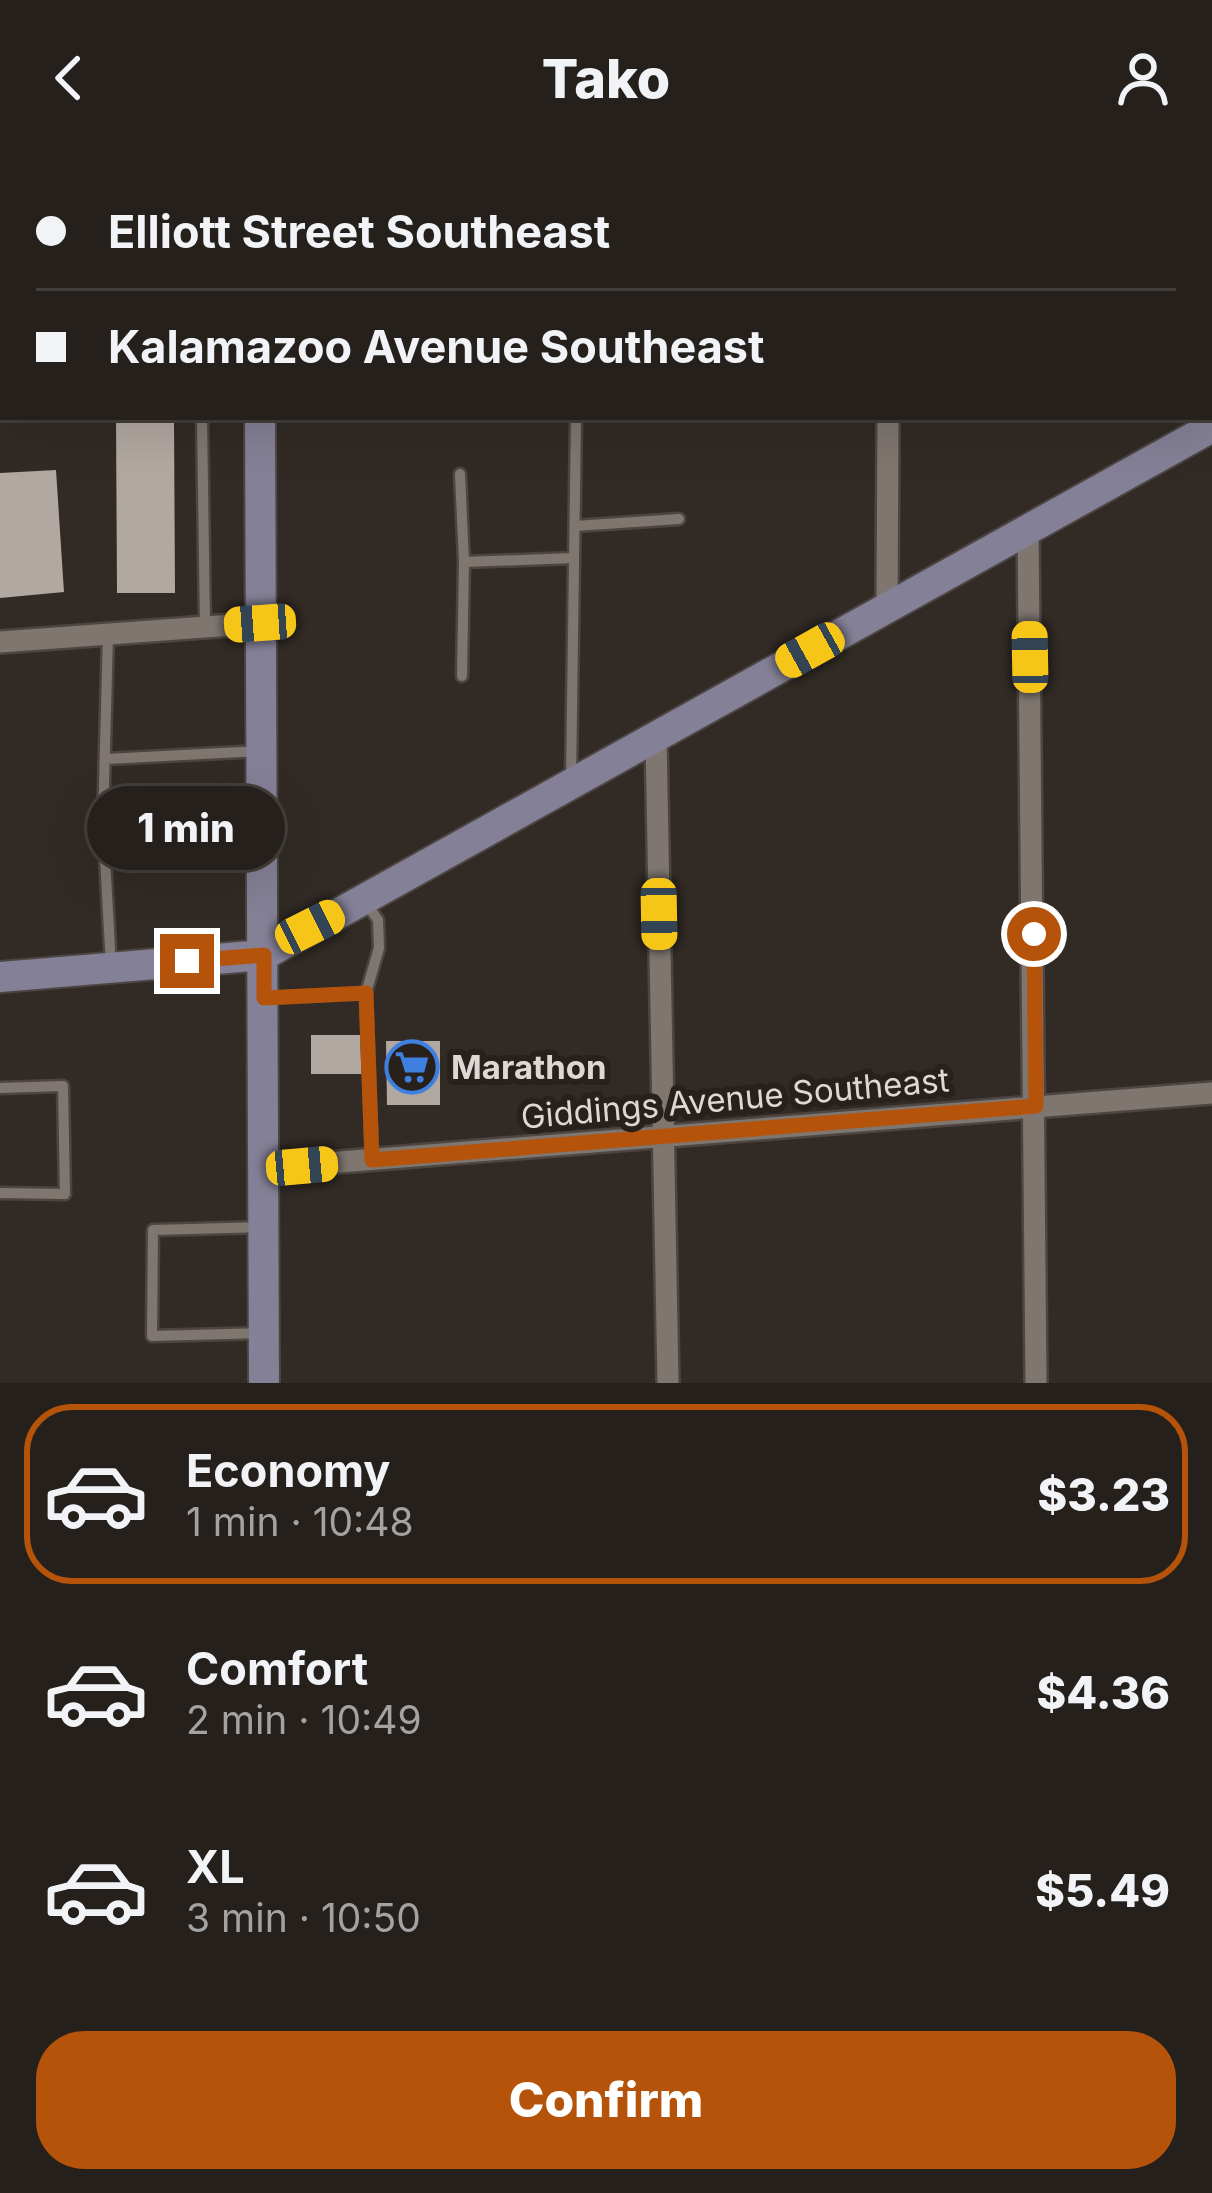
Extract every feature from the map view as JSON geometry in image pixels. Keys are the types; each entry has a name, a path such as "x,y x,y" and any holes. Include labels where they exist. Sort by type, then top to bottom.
{"main road":[{"path":"260,420 264,1383"},
{"path":"0,977 264,955 1212,427"}],"street":[{"path":"887,606 888,420"},
{"path":"1028,527 1036,1383"},
{"path":"0,642 260,623"},
{"path":"656,737 668,1383"},
{"name":"Giddings Avenue Southeast","path":"264,1168 1212,1093"}],"lane":[{"path":"202,420 205,627"},
{"path":"571,784 576,420"},
{"path":"460,474 463,676"},
{"path":"574,526 679,519"},
{"path":"464,562 574,558"},
{"path":"108,634 104,880 111,968"},
{"path":"106,759 262,751"},
{"path":"364,899 378,920 379,948 366,993 372,1160"},
{"path":"264,998 366,993"},
{"path":"0,1088 64,1087 65,1194 0,1193"},
{"path":"264,1227 153,1230 152,1336 264,1333"}],"building":[{"path":"116,420 174,420 175,593 117,593"},
{"path":"56,470 64,592 0,598 0,473"},
{"path":"311,1035 366,1035 365,1074 311,1074"},
{"path":"386,1041 440,1041 440,1105 387,1105"}],"place":[{"name":"Marathon","path":"412,1067"}],"route":[{"path":"187,961 264,955 264,998 366,993 372,1160 1036,1106 1034,934"}]}
